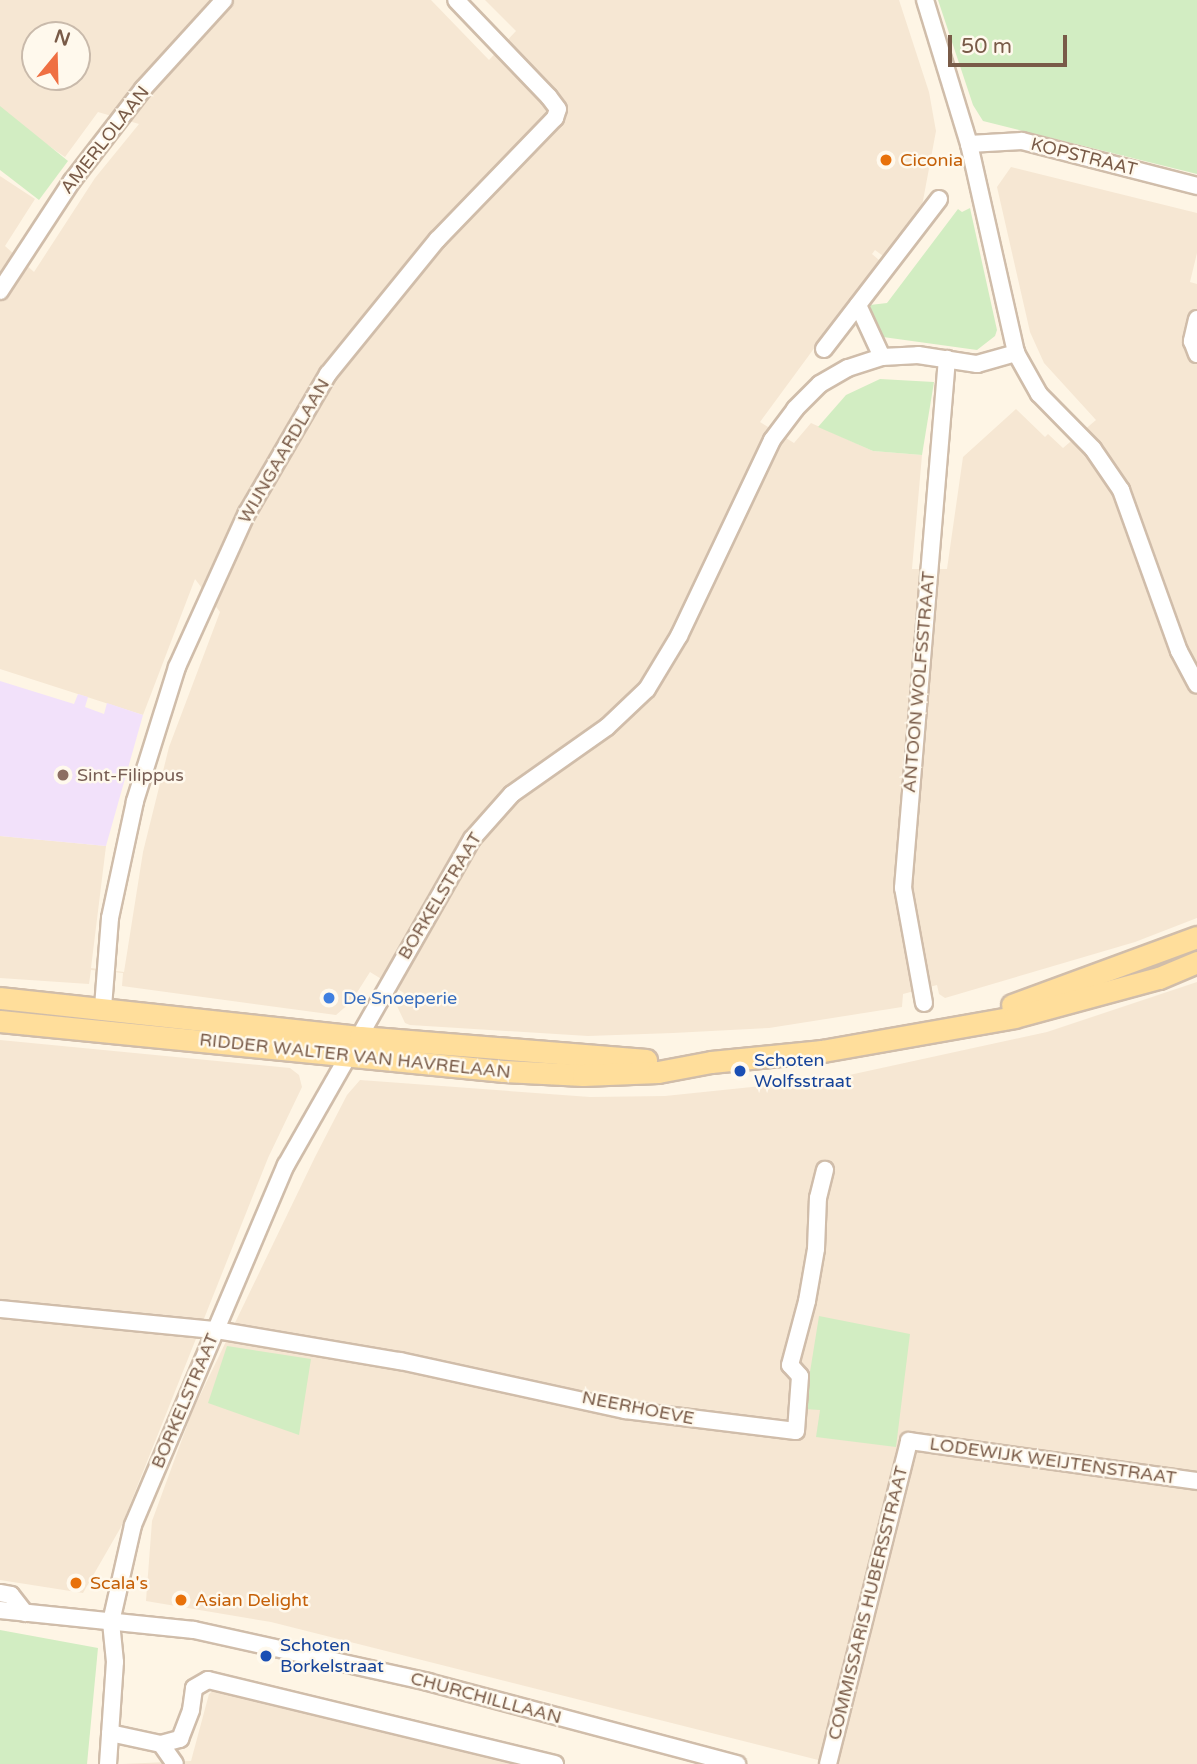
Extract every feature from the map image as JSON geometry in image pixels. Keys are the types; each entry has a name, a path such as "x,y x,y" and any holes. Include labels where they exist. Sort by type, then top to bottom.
{"main road":[{"name":"RIDDER WALTER VAN HAVRELAAN","path":"941,1029 1197,937"},
{"name":"RIDDER WALTER VAN HAVRELAAN","path":"0,998 103,1007 491,1070 583,1075 658,1072 711,1062 822,1051 1014,1017 1159,978 1197,962"},
{"name":"RIDDER WALTER VAN HAVRELAAN","path":"0,1021 354,1046"}],"street":[{"name":"AMERLOLAAN","path":"0,291 48,216 143,89 224,0"},
{"name":"WIJNGAARDLAAN","path":"103,1007 110,918 135,801 177,667 247,513 328,374 437,240 555,118 558,109 456,0"},
{"path":"925,0 969,144 1016,353 1039,394 1093,449 1121,490 1180,651 1197,685"},
{"name":"KOPSTRAAT","path":"969,144 1022,141 1197,186"},
{"path":"824,349 939,199"},
{"path":"858,305 882,357"},
{"path":"1197,319 1192,341 1197,354"},
{"name":"BORKELSTRAAT","path":"108,1764 116,1662 111,1622 133,1525 286,1165 422,922 484,824 519,789 607,727 633,704 656,675 678,636 762,459 790,415 820,384 836,374 882,357 908,355 977,364 1016,353"},
{"name":"ANTOON WOLFSSTRAAT","path":"924,1003 903,888 947,359"},
{"name":"NEERHOEVE","path":"216,1330 400,1361 625,1410 796,1431 800,1376 790,1365 807,1301 816,1249 818,1198 825,1170"},
{"path":"0,1309 216,1330"},
{"name":"LODEWIJK WEIJTENSTRAAT","path":"908,1441 1197,1481"},
{"name":"COMMISSARIS HUBERSSTRAAT","path":"828,1764 908,1441"},
{"path":"0,1593 11,1595 25,1613"},
{"name":"CHURCHILLLAAN","path":"0,1610 194,1630 428,1682 673,1756 737,1764"},
{"path":"110,1733 161,1744 180,1739 191,1710 194,1688 208,1681 228,1683 555,1764"},
{"path":"161,1744 175,1764"}],"shaded area":[{"path":"0,0 431,0 489,60 516,31 485,0 899,0 929,92 936,131 922,206 883,256 875,250 872,254 879,260 760,422 794,443 811,423 873,451 922,455 912,569 947,569 963,457 1016,409 1045,437 1048,434 1063,448 1096,420 1044,363 1030,332 997,187 1011,167 1197,213 1197,253 1190,282 1197,284 1197,918 1135,942 945,998 939,994 937,985 903,994 902,1007 769,1028 673,1033 588,1036 410,1025 405,1023 397,1006 404,993 370,972 351,1002 336,1015 122,986 123,973 91,970 89,984 0,978 0,836 106,846 91,968 124,972 143,852 169,747 220,612 195,579 143,715 0,669 0,176 35,199 5,246 34,272 95,178 139,124 98,112 65,157 0,112"},
{"name":"Sint-Filippus","path":"0,681 74,704 78,694 88,697 85,707 104,714 107,703 143,715 106,846 0,836"},
{"path":"1197,982 1197,1764 834,1764 271,1622 146,1601 152,1521 192,1412 315,1157 347,1095 360,1080 590,1097 665,1096 831,1079 1047,1032"},
{"path":"0,1040 290,1068 299,1075 302,1087 268,1158 121,1527 83,1593 0,1580"},
{"path":"217,1687 512,1764 122,1764 191,1761 209,1694"}],"green space":[{"path":"938,0 1197,0 1197,174 983,121 973,105"},
{"path":"0,106 68,161 39,200 0,170"},
{"path":"970,208 997,330 995,336 977,350 883,337 872,319 870,305 887,303 958,209 962,212"},
{"path":"880,379 934,382 922,455 873,451 818,427 846,395"},
{"path":"819,1316 910,1334 896,1447 816,1437 820,1410 804,1409"},
{"path":"227,1346 311,1359 299,1435 208,1403"},
{"path":"0,1630 98,1648 87,1764 0,1764"}],"place":[{"name":"Ciconia","path":"886,160"},
{"name":"Sint-Filippus","path":"63,775"},
{"name":"De Snoeperie","path":"329,998"},
{"name":"Schoten Wolfsstraat","path":"740,1071"},
{"name":"Scala's","path":"76,1583"},
{"name":"Asian Delight","path":"181,1600"},
{"name":"Schoten Borkelstraat","path":"266,1656"}]}
